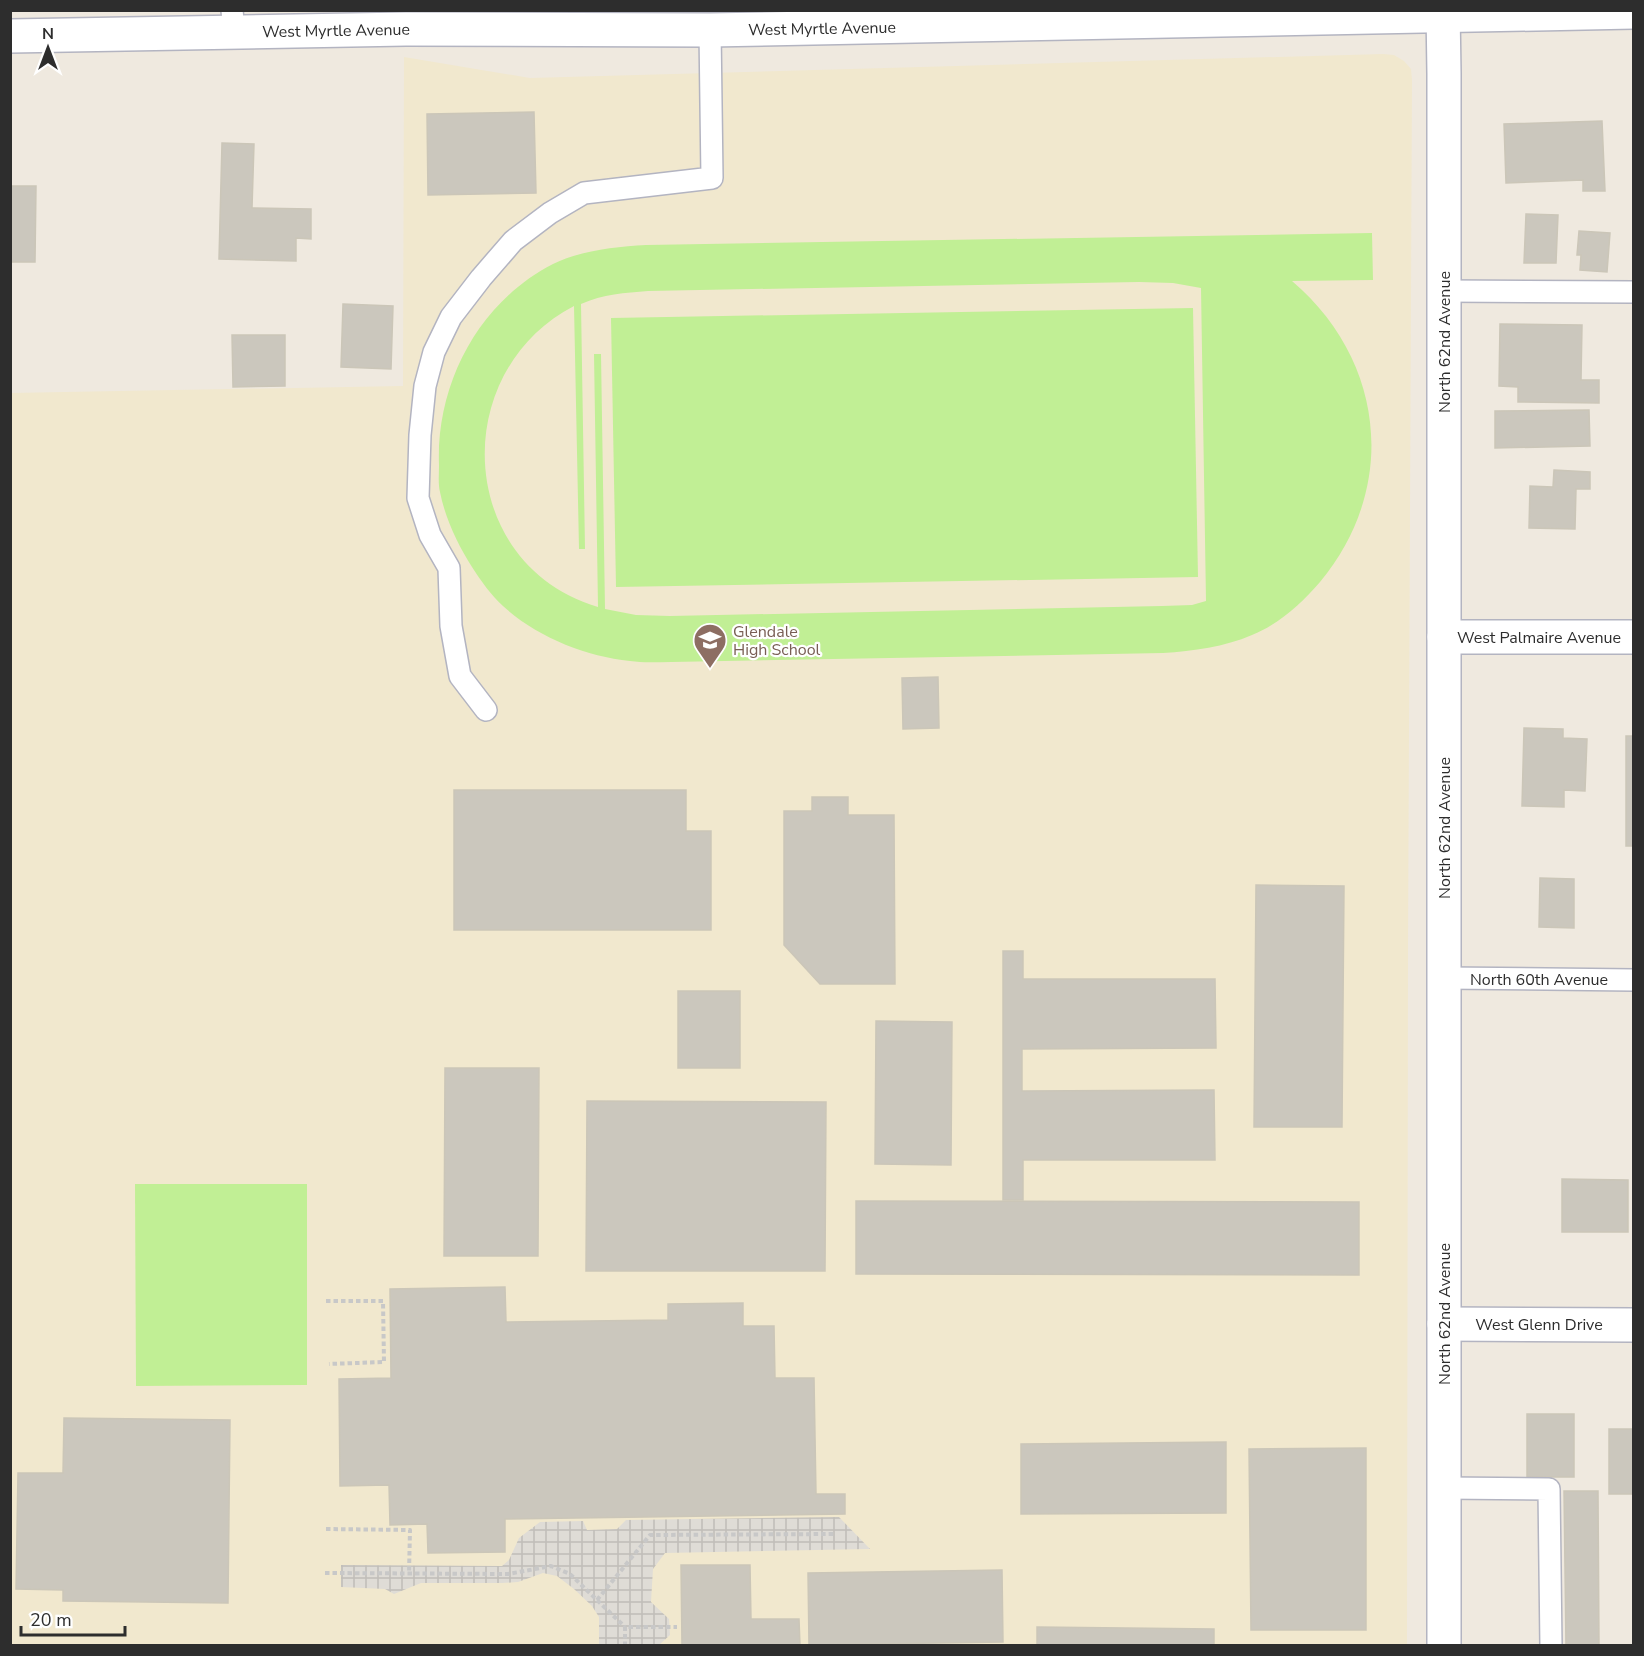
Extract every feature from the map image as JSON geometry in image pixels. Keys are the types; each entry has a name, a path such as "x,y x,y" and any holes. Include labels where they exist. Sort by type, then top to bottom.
{"street":[{"name":"West Myrtle Avenue","path":"10,36 233,21 406,20 710,30 1443,13 1634,12"},
{"name":"North 62nd Avenue","path":"1443,13 1444,1646"},
{"name":"West Palmaire Avenue","path":"1444,637 1634,637"},
{"name":"West Glenn Drive","path":"1444,1324 1634,1325"}],"lane":[{"path":"486,710 460,676 451,626 449,568 430,535 418,498 420,435 425,386 434,352 451,317 481,278 513,240 550,213 584,193 712,178 710,30"},
{"path":"1444,291 1634,292"},
{"name":"North 60th Avenue","path":"1444,978 1634,980"},
{"path":"1444,1488 1549,1489 1551,1646"}],"path":[{"path":"326,1301 384,1301 384,1362 329,1364"},
{"path":"326,1529 410,1530 409,1573"},
{"path":"597,1600 650,1535 834,1534"},
{"path":"325,1573 508,1574 551,1566 570,1574 625,1627 676,1627"},
{"path":"625,1627 625,1646"}],"shaded area":[{"name":"Glendale High School","path":"1394,55 1404,61 1411,69 1412,80 1407,1645 11,1645 10,393 403,386 404,57 530,78"},
{"path":"839,1517 870,1549 665,1553 653,1569 651,1602 669,1619 670,1635 659,1645 599,1645 599,1617 592,1606 557,1576 543,1573 518,1582 421,1583 394,1594 385,1589 341,1587 341,1565 502,1566 509,1560 519,1538 540,1522 583,1521 587,1530 617,1529 626,1520"}],"green space":[{"path":"1372,233 1373,280 1292,281 1323,313 1347,348 1363,386 1370,426 1370,466 1362,506 1345,545 1306,598 1281,619 1262,630 1231,643 1209,648 1163,653 650,662 635,662 579,650 546,636 516,617 494,597 472,567 453,531 442,502 439,489 440,434 445,404 454,375 467,348 504,300 527,280 564,259 599,250 646,245","holes":["1173,283 1201,288 1206,601 1192,605 1162,606 670,616 636,615 605,609 601,354 594,354 598,607 551,585 516,552 495,511 485,466 488,419 504,375 533,336 574,306 579,549 585,549 581,304 614,294 648,291"]},
{"path":"1193,308 1198,577 616,587 611,318"},
{"path":"135,1184 307,1184 307,1385 136,1386"}],"building":[{"path":"534,112 536,193 428,195 427,114"},
{"path":"1602,121 1605,191 1583,191 1583,180 1506,183 1504,124"},
{"path":"222,143 254,144 252,208 311,209 311,239 296,238 296,261 219,259"},
{"path":"10,186 36,186 35,262 10,262"},
{"path":"1526,214 1558,215 1556,263 1524,263"},
{"path":"1579,231 1610,233 1607,272 1580,270 1581,255 1577,255"},
{"path":"343,304 393,306 391,369 341,367"},
{"path":"1500,324 1582,325 1581,380 1599,380 1599,403 1518,402 1518,387 1499,386"},
{"path":"232,335 285,335 285,386 233,387"},
{"path":"1589,410 1590,446 1495,448 1495,411"},
{"path":"1554,470 1590,472 1590,489 1576,489 1575,529 1529,528 1530,486 1553,487"},
{"path":"938,677 939,728 903,729 902,678"},
{"path":"1524,728 1563,729 1563,738 1587,739 1585,791 1564,790 1564,807 1522,806"},
{"path":"1626,736 1634,736 1634,846 1626,846"},
{"path":"454,790 686,790 686,831 711,831 711,930 454,930"},
{"path":"812,797 848,797 848,815 894,815 895,984 820,984 784,945 784,811 812,811"},
{"path":"1540,878 1574,879 1574,928 1539,927"},
{"path":"1256,885 1344,886 1342,1127 1254,1127"},
{"path":"1003,951 1023,951 1023,979 1215,979 1216,1048 1022,1049 1022,1091 1214,1090 1215,1160 1023,1160 1023,1200 1003,1200"},
{"path":"678,991 740,991 740,1068 678,1068"},
{"path":"876,1021 952,1022 951,1165 875,1164"},
{"path":"445,1068 539,1068 538,1256 444,1256"},
{"path":"587,1101 826,1102 825,1271 586,1271"},
{"path":"1562,1179 1628,1180 1628,1232 1562,1232"},
{"path":"856,1201 1359,1202 1359,1275 856,1274"},
{"path":"505,1287 506,1322 668,1320 668,1304 743,1303 743,1326 774,1326 775,1378 814,1378 816,1494 845,1494 845,1514 505,1519 505,1552 428,1553 427,1524 390,1525 389,1485 340,1486 339,1379 391,1378 390,1289"},
{"path":"1527,1414 1574,1414 1574,1477 1527,1477"},
{"path":"64,1418 230,1420 228,1603 63,1601 63,1590 16,1589 18,1473 63,1473"},
{"path":"1609,1429 1634,1429 1634,1494 1609,1494"},
{"path":"1226,1442 1226,1513 1021,1514 1021,1444"},
{"path":"1366,1448 1366,1630 1251,1630 1249,1449"},
{"path":"1564,1491 1598,1491 1599,1646 1566,1646"},
{"path":"681,1565 750,1565 751,1619 799,1619 800,1646 682,1646"},
{"path":"1002,1570 1003,1642 809,1645 808,1573"},
{"path":"1037,1627 1214,1629 1214,1646 1037,1646"}],"place":[{"name":"Glendale High School","path":"710,669"}]}
